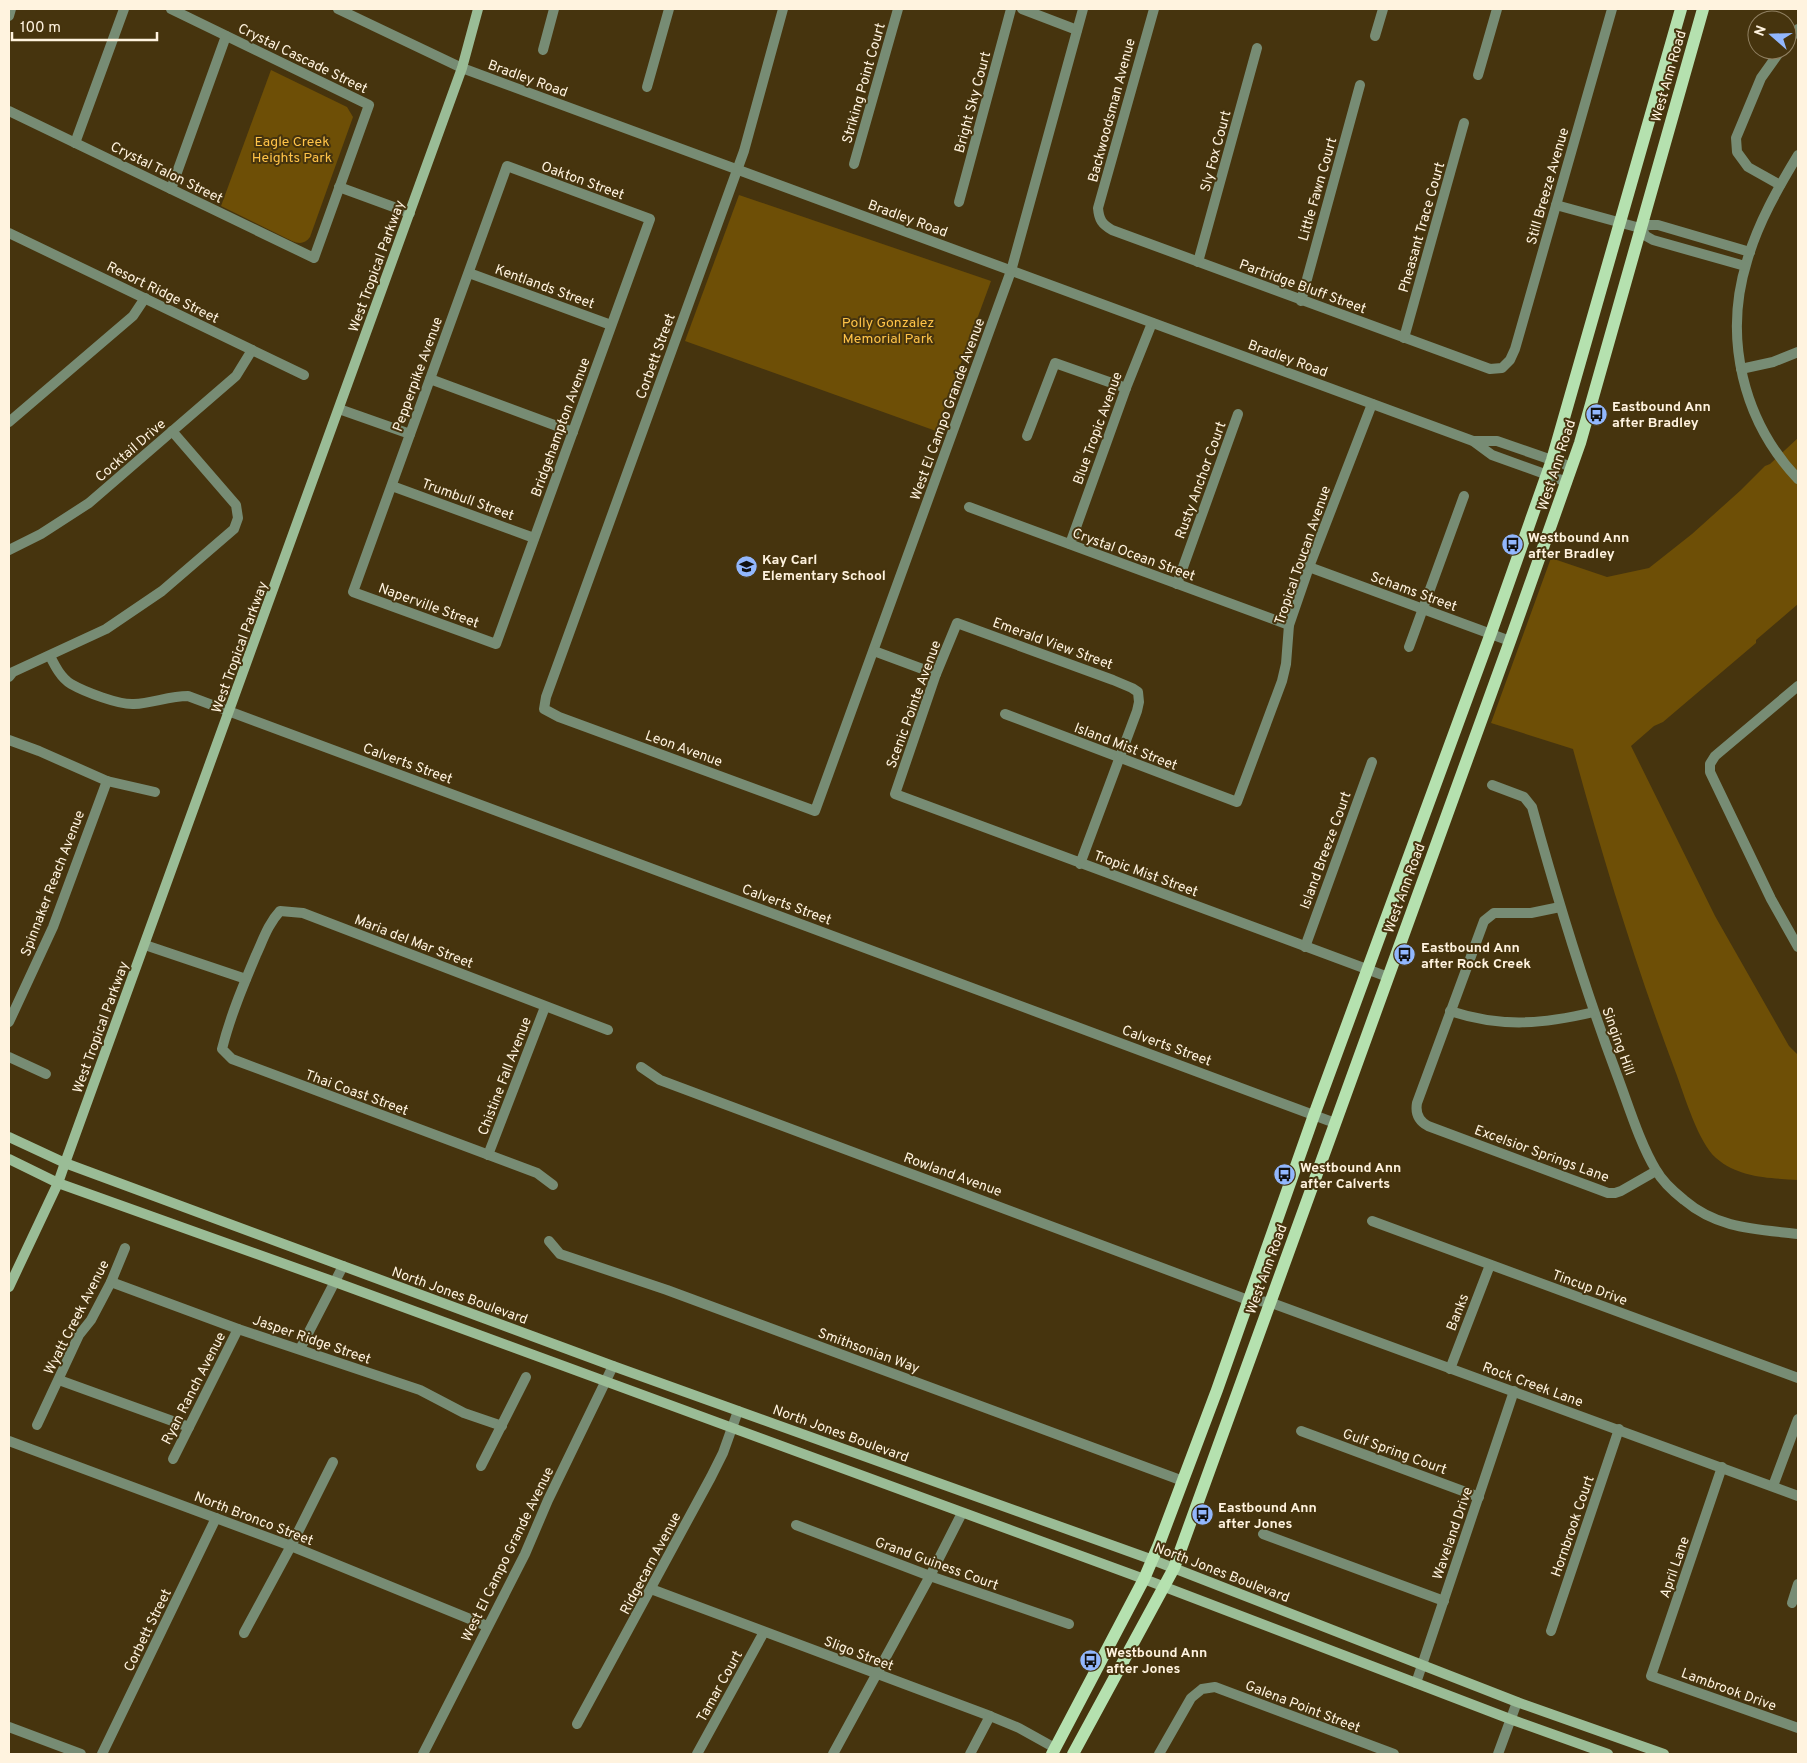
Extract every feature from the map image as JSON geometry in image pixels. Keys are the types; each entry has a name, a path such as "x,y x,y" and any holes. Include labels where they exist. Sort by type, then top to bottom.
{"main road":[{"name":"West Tropical Parkway","path":"9,1287 66,1163 462,68 478,9"},
{"name":"West Ann Road","path":"1073,1754 1174,1568 1314,1115 1491,634 1552,460 1681,9"},
{"name":"West Ann Road","path":"1055,1752 1153,1560 1217,1390 1258,1301 1335,1123 1572,467 1703,9"},
{"name":"North Jones Boulevard","path":"9,1136 66,1163 613,1366 1153,1560 1517,1702 1664,1754"},
{"path":"9,1159 58,1183 335,1282 1144,1579 1510,1719 1608,1754"}],"street":[{"path":"9,16 11,9"},
{"path":"75,143 124,9"},
{"name":"Crystal Cascade Street","path":"171,9 369,105 339,187"},
{"name":"Bradley Road","path":"338,9 462,68 1473,441 1492,455 1567,482"},
{"path":"543,50 554,9"},
{"path":"647,87 669,9"},
{"name":"Corbett Street","path":"544,709 546,697 737,169 783,9"},
{"name":"Striking Point Court","path":"854,164 898,9"},
{"name":"Bright Sky Court","path":"959,202 1012,9"},
{"path":"1022,9 1077,30"},
{"name":"West El Campo Grande Avenue","path":"815,811 1011,271 1083,9"},
{"name":"Backwoodsman Avenue","path":"1099,219 1098,208 1154,9"},
{"path":"1375,36 1382,9"},
{"path":"1478,75 1497,9"},
{"name":"Still Breeze Avenue","path":"1502,368 1510,360 1515,349 1612,9"},
{"path":"171,189 226,36"},
{"name":"Sly Fox Court","path":"1198,262 1257,48"},
{"path":"1774,60 1761,78 1736,138 1737,152 1748,168 1780,185"},
{"name":"Little Fawn Court","path":"1301,300 1360,85"},
{"name":"Crystal Talon Street","path":"9,111 314,258 339,187"},
{"name":"Pheasant Trace Court","path":"1404,338 1464,123"},
{"path":"1798,155 1780,185 1750,252 1745,266 1737,313 1737,336 1741,370 1748,395 1773,448 1798,480"},
{"name":"Oakton Street","path":"507,166 650,219"},
{"name":"Pepperpike Avenue","path":"353,592 507,166"},
{"path":"339,187 410,212"},
{"path":"1556,205 1640,228 1658,225 1750,252"},
{"name":"Bridgehampton Avenue","path":"496,644 650,219"},
{"name":"Partridge Bluff Street","path":"1099,219 1104,226 1112,230 1198,262 1484,367 1490,369 1502,368"},
{"path":"1640,228 1646,236 1653,240 1745,266"},
{"name":"Resort Ridge Street","path":"9,233 304,376"},
{"name":"Kentlands Street","path":"469,273 611,325"},
{"path":"9,422 133,316 145,298"},
{"name":"Blue Tropic Avenue","path":"1070,544 1126,388 1152,323"},
{"name":"Cocktail Drive","path":"9,550 41,534 89,503 236,376 252,350"},
{"path":"1741,370 1773,362 1798,352"},
{"path":"1027,436 1055,363 1126,388"},
{"path":"430,379 573,432"},
{"name":"Tropical Toucan Avenue","path":"1237,802 1282,681 1286,664 1289,625 1309,567 1372,404"},
{"path":"339,409 410,434"},
{"name":"Rusty Anchor Court","path":"1177,584 1238,414"},
{"path":"9,677 13,672 106,629 162,591 234,529 238,518 236,505 172,431"},
{"name":"Bradley Road","path":"1473,441 1497,440 1572,467"},
{"name":"Trumbull Street","path":"392,486 534,538"},
{"path":"1409,647 1464,496"},
{"name":"Crystal Ocean Street","path":"969,507 1289,625"},
{"name":"Schams Street","path":"1309,567 1510,641"},
{"name":"Naperville Street","path":"353,592 496,644"},
{"name":"Scenic Pointe Avenue","path":"895,794 936,674 957,623"},
{"name":"Emerald View Street","path":"957,623 1113,680 1138,692 1139,702 1119,758"},
{"path":"874,650 936,674"},
{"name":"Calverts Street","path":"50,656 56,669 70,684 112,700 133,704 173,696 188,696 1335,1123"},
{"path":"1798,686 1715,756 1710,764 1710,772 1771,899 1798,947"},
{"name":"Leon Avenue","path":"544,709 559,717 815,811"},
{"name":"Island Mist Street","path":"1005,714 1237,802"},
{"path":"9,740 39,751 106,781 155,792"},
{"path":"1080,864 1119,758"},
{"name":"Island Breeze Court","path":"1305,947 1372,762"},
{"name":"Spinnaker Reach Avenue","path":"9,1022 53,927 106,781"},
{"name":"Singing Hill","path":"1492,785 1524,798 1532,807 1560,907 1594,1012 1632,1115 1656,1171 1684,1200 1702,1213 1724,1223 1747,1228 1798,1234"},
{"name":"Tropic Mist Street","path":"895,794 1388,977"},
{"path":"1560,907 1531,913 1498,912 1487,917 1482,925 1450,1012 1484,1020 1516,1023 1551,1021 1594,1012"},
{"name":"Maria del Mar Street","path":"246,979 271,921 280,911 303,913 608,1030"},
{"path":"1789,931 1798,925"},
{"path":"145,945 246,979"},
{"name":"Thai Coast Street","path":"246,979 222,1049 232,1058 537,1172 553,1185"},
{"name":"Chistine Fall Avenue","path":"488,1155 545,1007"},
{"name":"Excelsior Springs Lane","path":"1450,1012 1416,1113 1428,1126 1608,1193 1618,1192 1656,1171"},
{"path":"9,1057 46,1074"},
{"name":"Rowland Avenue","path":"640,1067 660,1080 1258,1301"},
{"name":"Tincup Drive","path":"1372,1221 1798,1378"},
{"name":"Smithsonian Way","path":"549,1241 560,1254 667,1290 1183,1481"},
{"name":"Wyatt Creek Avenue","path":"37,1425 79,1335 91,1320 111,1282 125,1248"},
{"name":"Banks","path":"1450,1369 1490,1264"},
{"path":"300,1349 343,1266"},
{"name":"Jasper Ridge Street","path":"111,1282 238,1329 420,1390 464,1413 502,1426"},
{"name":"Rock Creek Lane","path":"1258,1301 1514,1391 1798,1496"},
{"name":"Ryan Ranch Avenue","path":"173,1459 238,1329"},
{"name":"West El Campo Grande Avenue","path":"423,1754 525,1554 548,1500 613,1366"},
{"path":"481,1466 526,1377"},
{"path":"59,1380 189,1427"},
{"name":"Waveland Drive","path":"1416,1683 1514,1391"},
{"name":"Ridgecarn Avenue","path":"577,1724 711,1478 723,1453 738,1411"},
{"path":"1773,1486 1798,1419"},
{"name":"Hornbrook Court","path":"1551,1631 1619,1429"},
{"name":"Gulf Spring Court","path":"1301,1431 1479,1497"},
{"name":"North Bronco Street","path":"9,1441 291,1546 487,1626"},
{"path":"244,1633 291,1546 333,1462"},
{"name":"April Lane","path":"1652,1676 1722,1467"},
{"path":"833,1754 930,1576 962,1513"},
{"name":"Corbett Street","path":"102,1754 216,1518"},
{"name":"Grand Guiness Court","path":"796,1525 930,1576 1069,1624"},
{"path":"1264,1534 1444,1601"},
{"path":"1792,1604 1798,1584"},
{"name":"Sligo Street","path":"651,1589 990,1716 1019,1728 1055,1752"},
{"name":"Tamar Court","path":"697,1754 764,1632"},
{"name":"Lambrook Drive","path":"1652,1676 1798,1728"},
{"name":"Galena Point Street","path":"1159,1754 1191,1698 1202,1689 1215,1687 1368,1750 1394,1754"},
{"path":"1498,1754 1517,1702"},
{"path":"970,1754 990,1716"},
{"path":"9,1726 81,1754"}],"green space":[{"name":"Eagle Creek Heights Park","path":"271,70 347,107 353,117 310,237 302,243 292,241 221,206"},
{"name":"Polly Gonzalez Memorial Park","path":"739,195 991,281 936,431 685,341"},
{"path":"1798,438 1798,604 1756,640 1756,643 1663,722 1654,726 1631,746 1715,916 1789,1046 1798,1055 1798,1180 1755,1176 1734,1170 1709,1151 1693,1118 1647,993 1608,872 1573,749 1491,723 1551,558 1607,577 1649,568 1692,534"}],"place":[{"name":"Eastbound Ann after Bradley","path":"1596,414"},
{"name":"Westbound Ann after Bradley","path":"1512,545"},
{"name":"Kay Carl Elementary School","path":"746,567"},
{"name":"Eastbound Ann after Rock Creek","path":"1405,955"},
{"name":"Westbound Ann after Calverts","path":"1284,1175"},
{"name":"Eastbound Ann after Jones","path":"1202,1515"},
{"name":"Westbound Ann after Jones","path":"1090,1660"}]}
